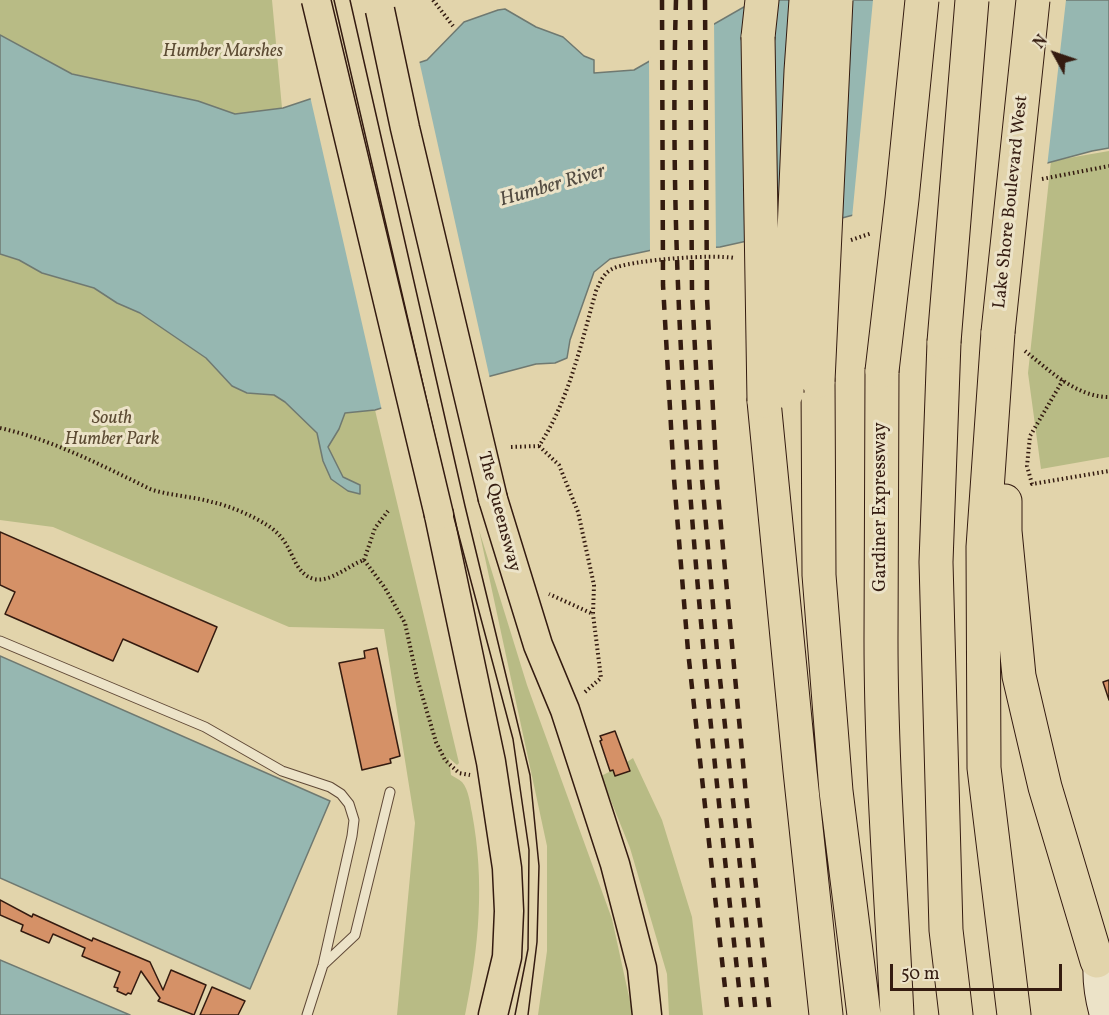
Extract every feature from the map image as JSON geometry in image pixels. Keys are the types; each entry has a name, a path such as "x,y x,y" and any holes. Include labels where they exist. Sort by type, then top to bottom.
{"highway":[{"path":"762,0 758,37 775,396 777,528 826,1015"},
{"path":"775,396 806,0"},
{"path":"836,0 818,381 819,575 836,791 864,1015"},
{"name":"Gardiner Expressway","path":"897,1015 882,685 882,371 922,0"},
{"path":"956,1015 946,930 936,562 944,342 972,0"},
{"name":"Lake Shore Boulevard West","path":"1014,1015 984,768 983,547 996,369 1010,340 1033,0"},
{"path":"996,369 1005,392 1005,531 1019,676 1045,787 1097,961"}],"main road":[{"path":"316,0 439,515 491,762 507,868 509,910 507,957 493,1015"},
{"name":"The Queensway","path":"379,3 405,128 493,499 520,592 564,710 615,864 642,968 648,1015"},
{"path":"1097,961 1098,994 1103,1015"}],"lane":[{"path":"0,641 205,727 282,771 330,787 341,794 349,804 354,820 352,836 323,965 307,1015"},
{"path":"323,965 355,935 390,792"}],"path":[{"path":"433,0 453,26"},
{"path":"1010,340 1063,380 1087,394 1109,397"},
{"path":"1063,380 1030,436 1027,466 1032,484 1109,471"},
{"path":"0,428 32,435 150,489 164,494 211,501 264,524 277,532 287,545 294,562 311,578 322,580 364,560"},
{"path":"539,446 559,465 578,512 594,585 593,614 601,678 564,710"},
{"path":"364,560 375,528 388,511"},
{"path":"364,560 385,588 405,623 417,678 436,742 444,760 454,770 468,775"},
{"path":"520,592 539,589 593,614"}],"green space":[{"name":"Humber Marshes","path":"0,0 272,0 282,108 235,114 198,101 72,74 0,35"},
{"path":"1109,151 1109,457 1041,469 1028,373 1051,161"},
{"name":"South Humber Park","path":"0,254 19,260 42,273 94,288 117,303 140,313 206,358 232,386 247,393 274,395 285,402 345,413 375,410 459,763 457,765 449,758 451,775 462,782 466,789 476,839 479,914 474,964 465,1015 397,1015 415,823 384,629 289,627 53,527 0,520"},
{"path":"479,530 527,685 612,919 633,1015 538,1015 547,951 547,846"},
{"path":"633,758 662,820 692,917 703,1015 669,1015 667,974 630,848 601,776 613,770 615,776 630,772 627,762"}],"water":[{"name":"Humber River","path":"756,0 1109,0 1109,148 801,229 720,247 652,250 610,259 594,272 570,340 567,358 555,363 536,364 453,386 375,410 345,413 328,447 343,477 360,485 360,494 348,491 331,479 323,461 317,433 285,402 274,395 247,393 232,386 206,358 140,313 117,303 94,288 42,273 19,260 0,254 0,35 72,74 198,101 235,114 283,108 427,60 464,22 498,10 505,9 536,27 563,37 584,56 594,60 594,73 634,70"},
{"path":"0,656 330,801 250,989 0,878"},
{"path":"0,960 130,1015 0,1015"}],"pier":[{"path":"873,0 1066,0 1047,167 852,218"},
{"path":"714,20 716,250 650,253 649,58"},
{"path":"419,60 490,379 382,411 310,96"}],"building":[{"path":"0,532 217,627 198,672 123,639 113,661 5,614 15,592 0,585"},
{"path":"377,648 400,756 390,759 391,763 362,770 339,663 365,658 364,651"},
{"path":"1109,680 1109,700 1103,682"},
{"path":"615,731 630,771 615,776 613,770 610,771 600,736"},
{"path":"0,900 32,917 33,914 92,941 93,938 150,962 163,990 171,970 206,985 194,1015 158,1001 160,998 141,971 131,994 126,995 117,991 118,988 114,987 120,972 82,956 85,948 53,934 49,943 21,931 23,925 0,915"},
{"path":"212,987 245,1001 238,1015 200,1015"}],"tram line":[{"path":"334,0 452,510 513,739 529,850 528,949 515,1015"},
{"path":"350,0 465,506 530,775 539,866 537,942 528,1015"}],"railway":[{"path":"662,0 663,285 674,479 688,651 728,1015"},
{"path":"676,0 674,127 677,255 691,509 742,1015"},
{"path":"690,0 692,293 702,479 717,651 756,1015"},
{"path":"705,0 707,298 717,483 746,795 770,1015"}]}
